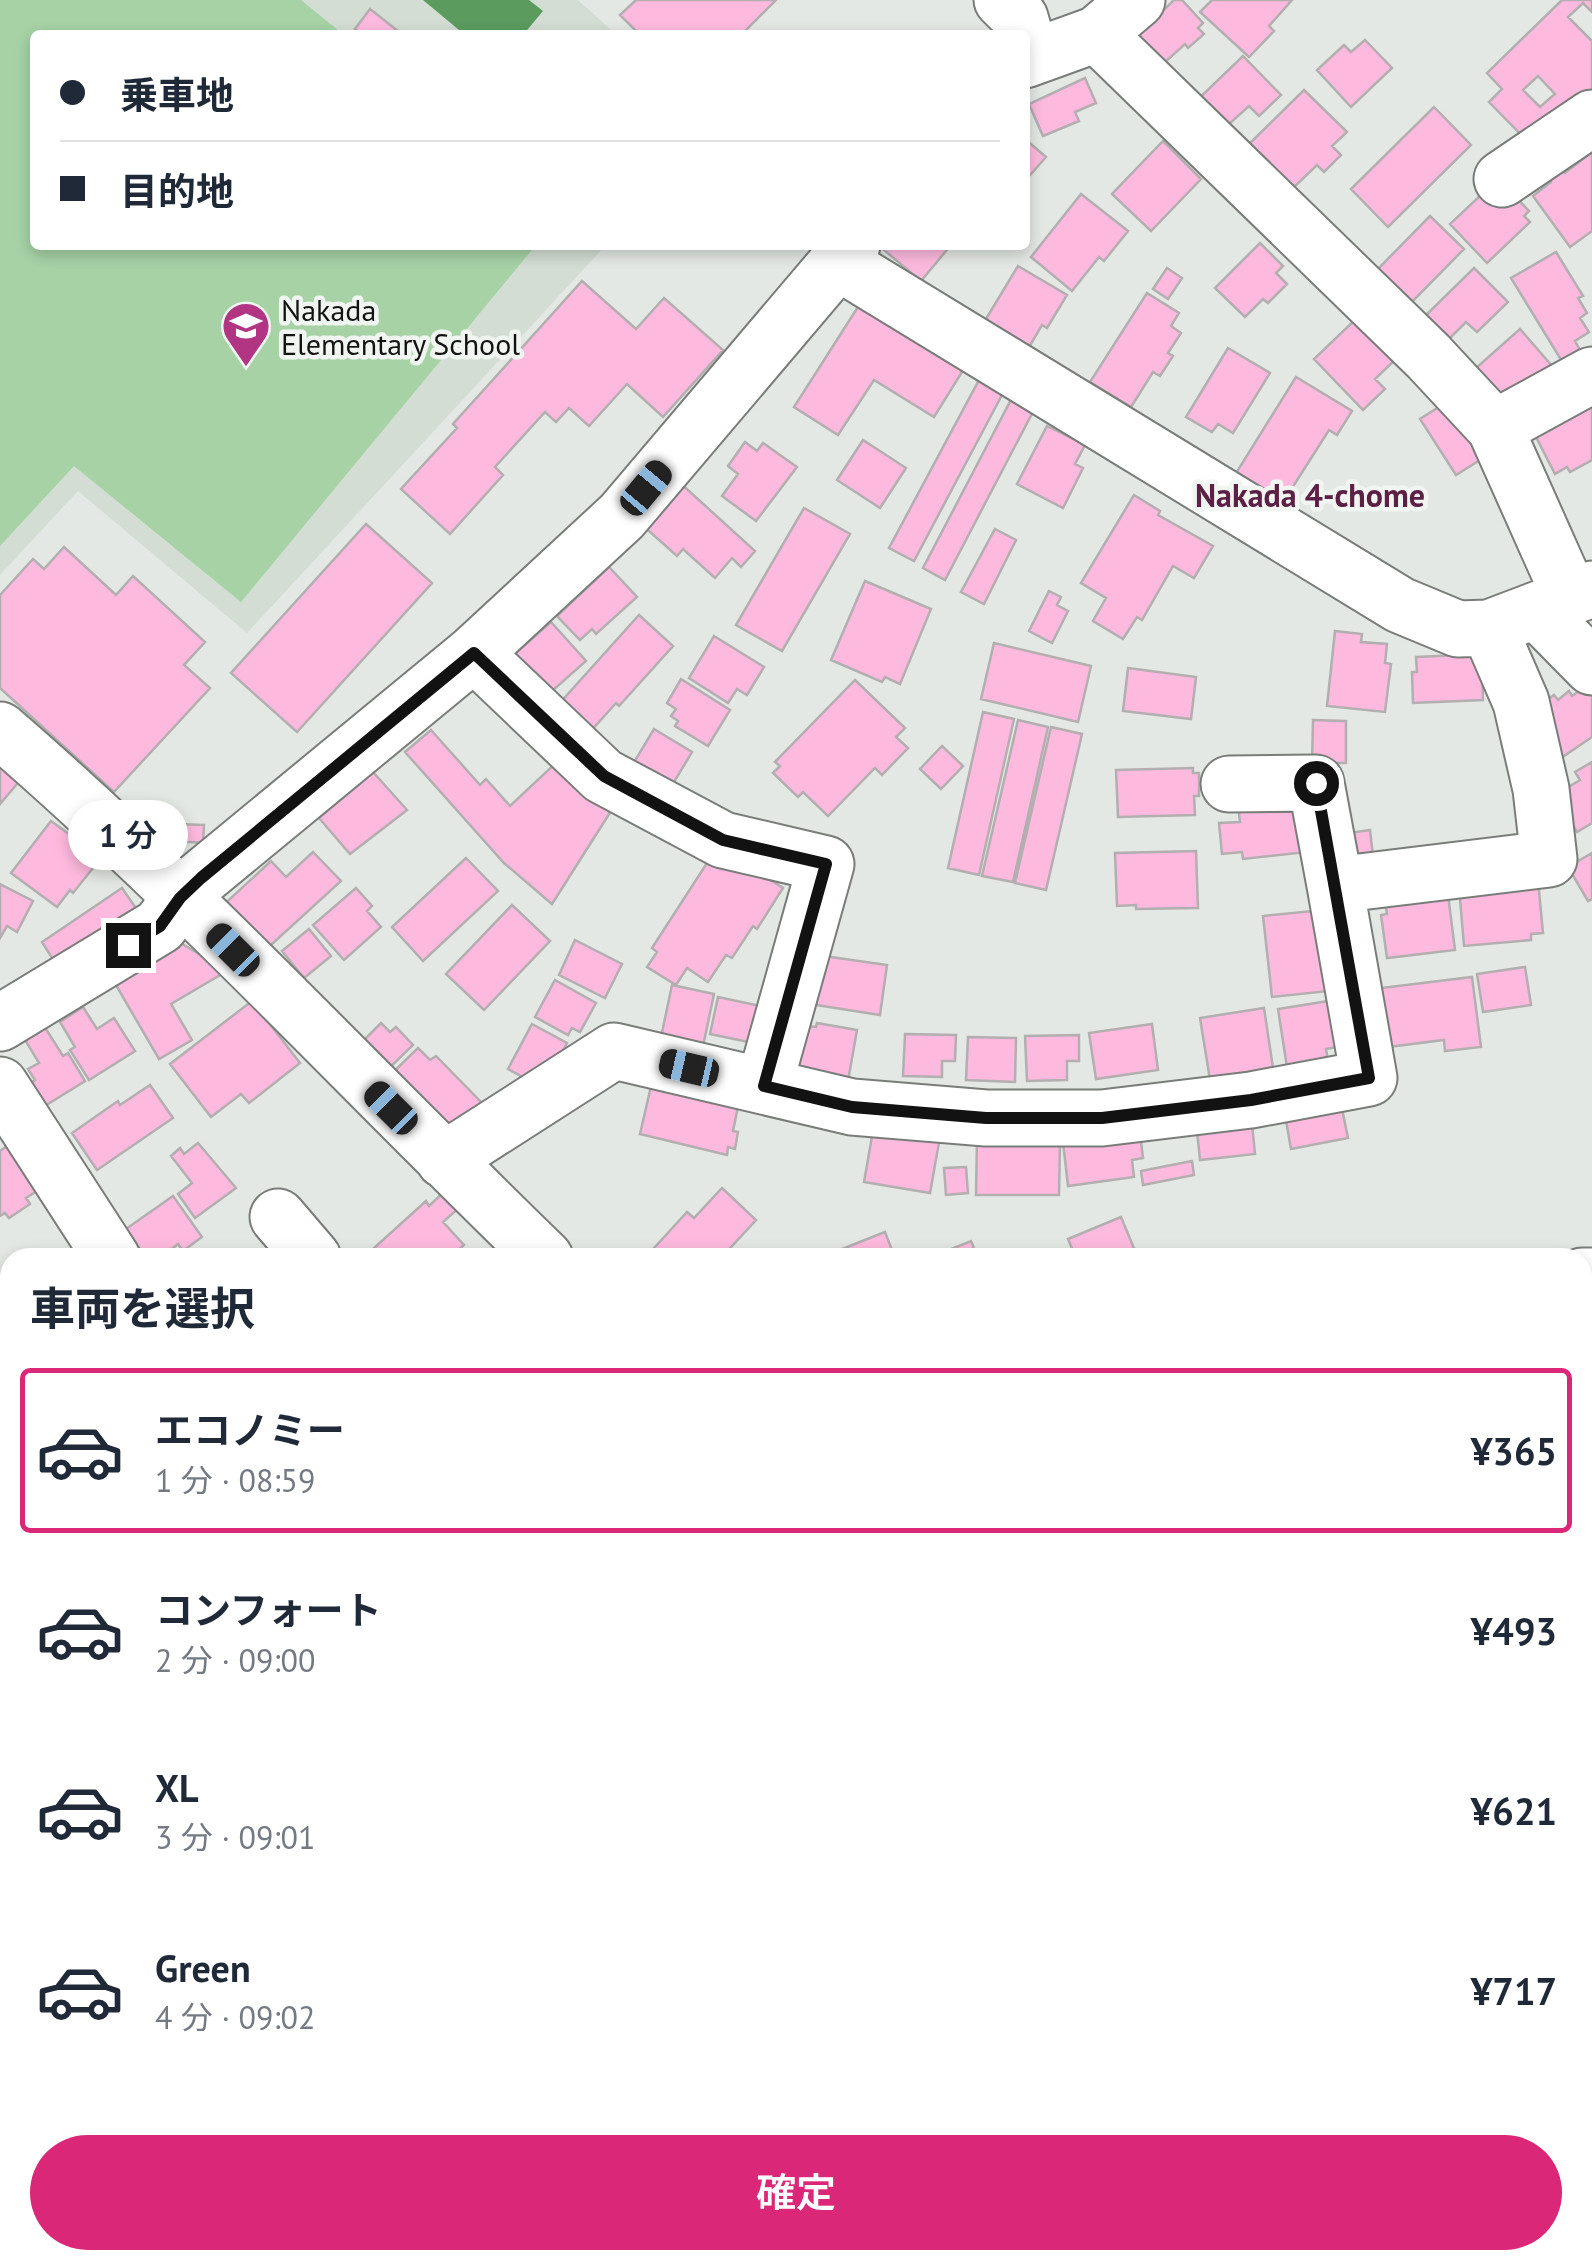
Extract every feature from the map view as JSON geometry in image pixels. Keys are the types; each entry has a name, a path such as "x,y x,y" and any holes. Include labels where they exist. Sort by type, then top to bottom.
{"street":[{"path":"1002,0 1020,18 1022,30"},
{"path":"1030,57 1117,17 1495,428 1547,606 1592,667"},
{"path":"1502,179 1592,118"},
{"path":"0,1024 160,926 180,898 474,653 622,516 845,253 1400,605 1458,628 1547,606"},
{"path":"1495,428 1592,374"},
{"path":"1335,885 1549,860 1541,788 1521,702 1547,606"},
{"path":"474,653 604,776 723,840 826,864 764,1086"},
{"path":"0,730 61,782 534,1248"},
{"path":"444,1160 614,1051 852,1107 986,1118 1102,1118 1251,1100 1369,1078 1316,783 1229,784"},
{"path":"0,1084 106,1248"},
{"path":"278,1217 304,1248"}],"shaded area":[{"name":"Nakada Elementary School","path":"0,0 578,0 611,30 30,30 30,250 601,250 247,633 78,491 0,575"},
{"name":"Nakada Elementary School","path":"0,0 301,0 338,30 30,30 30,250 532,250 241,602 74,466 0,546"},
{"path":"423,0 529,0 543,11 527,30 459,30"}],"building":[{"path":"636,0 776,0 746,30 635,30 620,15"},
{"path":"1174,0 1182,0 1203,23 1198,28 1204,34 1188,48 1185,44 1153,73 1127,45"},
{"path":"1212,0 1292,0 1269,26 1274,31 1249,57 1200,12"},
{"path":"1562,0 1592,0 1592,12 1583,3 1568,17 1592,41 1592,98 1538,152 1489,102 1502,89 1487,73","holes":["1538,76 1555,94 1540,107 1523,90"]},
{"path":"370,9 397,30 356,30"},
{"path":"1365,40 1392,68 1351,107 1317,70 1344,45 1351,52"},
{"path":"1243,56 1281,95 1259,116 1249,106 1218,134 1191,106"},
{"path":"1085,78 1096,103 1075,112 1079,121 1043,136 1030,104"},
{"path":"1304,90 1347,132 1332,146 1341,155 1324,172 1317,165 1290,191 1246,147"},
{"path":"1434,107 1471,145 1388,227 1351,189"},
{"path":"1163,141 1201,179 1151,231 1112,194"},
{"path":"1030,143 1046,157 1030,175"},
{"path":"1592,152 1592,231 1570,247 1533,196 1562,169 1565,173"},
{"path":"1498,179 1529,211 1524,216 1530,222 1487,263 1450,224"},
{"path":"1081,194 1128,231 1104,261 1099,257 1072,291 1031,257"},
{"path":"1430,216 1464,249 1409,305 1375,272"},
{"path":"1260,243 1283,266 1276,273 1287,284 1268,303 1263,299 1245,317 1215,288"},
{"path":"884,250 947,250 921,281"},
{"path":"1556,252 1583,296 1578,298 1587,313 1580,318 1589,332 1575,341 1581,352 1563,363 1511,278"},
{"path":"1018,266 1067,295 1025,354 981,327"},
{"path":"1167,268 1182,278 1168,299 1153,289"},
{"path":"1474,268 1508,302 1477,332 1466,322 1443,345 1419,322"},
{"path":"582,281 636,329 664,298 723,350 663,417 627,384 589,426 569,408 556,422 545,412 495,467 503,475 450,534 401,489 457,428 453,424"},
{"path":"1147,293 1179,313 1171,326 1181,333 1160,376 1153,372 1131,407 1090,382"},
{"path":"863,299 967,364 934,417 874,380 838,435 794,407"},
{"path":"1359,316 1398,357 1375,379 1385,389 1363,410 1314,359"},
{"path":"1520,329 1552,366 1501,397 1476,368"},
{"path":"1228,348 1270,373 1233,433 1218,424 1212,432 1186,417"},
{"path":"1296,377 1352,411 1337,435 1329,430 1280,507 1233,478"},
{"path":"979,380 1003,393 914,561 889,548"},
{"path":"1014,394 1036,406 945,580 923,568"},
{"path":"1450,400 1483,458 1456,475 1420,419"},
{"path":"1592,400 1592,460 1570,472 1567,467 1555,474 1533,431"},
{"path":"1047,426 1085,445 1075,464 1083,468 1063,508 1017,484"},
{"path":"863,440 906,468 880,508 837,480"},
{"path":"745,442 757,451 763,443 797,467 756,521 722,496 738,474 728,466"},
{"path":"678,481 755,551 741,567 732,558 715,578 683,549 677,556 640,523"},
{"path":"1134,495 1160,511 1158,515 1213,546 1194,578 1173,566 1142,620 1137,617 1123,639 1093,621 1106,598 1081,583"},
{"path":"804,508 850,534 782,651 736,625"},
{"path":"366,524 432,583 297,732 231,673"},
{"path":"995,529 1016,540 984,604 961,592"},
{"path":"64,547 116,595 133,576 205,642 184,665 210,688 114,792 0,688 0,595 33,559 44,569"},
{"path":"609,567 637,597 596,634 592,629 580,640 557,616"},
{"path":"865,581 931,609 900,684 885,677 882,682 831,660"},
{"path":"1049,591 1061,597 1057,605 1068,611 1052,643 1029,631"},
{"path":"639,615 673,646 590,732 559,704"},
{"path":"551,622 586,661 543,699 508,660"},
{"path":"1335,631 1362,634 1361,642 1387,644 1385,663 1391,664 1385,712 1327,706"},
{"path":"714,636 764,667 747,695 737,689 728,703 689,678"},
{"path":"994,643 1091,666 1078,722 981,699"},
{"path":"1482,654 1483,700 1413,703 1412,672 1417,672 1416,657"},
{"path":"1128,668 1196,677 1191,719 1123,711"},
{"path":"681,679 730,710 708,746 675,726 678,721 671,716 676,709 667,703"},
{"path":"855,680 905,728 896,737 908,748 882,775 875,768 828,816 803,792 798,797 773,773 780,766 775,762"},
{"path":"1588,685 1592,690 1592,737 1561,758 1541,704 1554,695 1558,700 1569,691 1572,696"},
{"path":"983,712 1014,719 979,875 948,868"},
{"path":"1018,720 1048,727 1013,882 982,876"},
{"path":"1313,720 1346,721 1346,763 1312,763"},
{"path":"1051,727 1082,734 1046,890 1015,883"},
{"path":"654,729 692,752 668,792 630,769"},
{"path":"431,730 480,785 486,779 510,806 558,761 618,800 552,904 504,863 405,752"},
{"path":"942,746 963,766 941,789 920,769"},
{"path":"0,757 23,777 0,804"},
{"path":"1592,762 1592,823 1577,832 1555,795 1580,780 1575,772"},
{"path":"1193,768 1193,773 1199,773 1195,815 1118,817 1116,770"},
{"path":"373,772 407,810 350,854 319,818"},
{"path":"1301,799 1307,852 1243,859 1242,852 1222,854 1219,823 1240,822 1238,805"},
{"path":"51,821 80,842 76,847 97,863 57,907 11,873"},
{"path":"177,824 204,825 203,843 176,841"},
{"path":"1370,830 1373,856 1351,859 1349,833"},
{"path":"718,846 783,888 757,929 753,926 732,958 726,955 708,982 687,968 676,985 647,967 657,952 652,948"},
{"path":"1196,851 1198,908 1117,906 1115,853"},
{"path":"313,852 341,881 260,955 218,910 271,861 286,877"},
{"path":"1592,853 1592,899 1588,901 1568,867"},
{"path":"466,858 498,891 423,961 392,927"},
{"path":"1538,880 1543,933 1531,934 1531,940 1464,946 1459,887"},
{"path":"0,884 33,901 17,932 7,926 0,938"},
{"path":"122,888 144,920 54,961 42,942"},
{"path":"356,888 372,906 367,911 381,927 344,960 313,925"},
{"path":"1448,895 1455,950 1387,958 1381,915 1387,914 1385,902"},
{"path":"512,905 550,941 484,1010 446,974"},
{"path":"1312,911 1314,928 1321,928 1329,991 1272,997 1263,916"},
{"path":"309,929 331,956 304,978 282,951"},
{"path":"575,940 622,964 605,998 559,975"},
{"path":"179,942 227,971 171,1004 192,1040 159,1059 113,980"},
{"path":"824,956 887,965 880,1015 816,1005"},
{"path":"1525,967 1531,1005 1483,1012 1477,974"},
{"path":"1472,977 1481,1047 1445,1051 1444,1040 1380,1048 1373,989"},
{"path":"555,980 596,1003 580,1032 572,1028 568,1035 535,1017"},
{"path":"672,985 714,994 702,1051 660,1042"},
{"path":"718,997 770,1008 763,1045 710,1034"},
{"path":"1341,999 1348,1045 1326,1049 1328,1061 1287,1067 1278,1009"},
{"path":"252,1001 300,1063 249,1103 241,1094 211,1117 170,1064"},
{"path":"83,1007 97,1029 114,1018 135,1051 89,1080 70,1050 75,1047 60,1022"},
{"path":"1264,1008 1273,1068 1252,1071 1254,1079 1211,1086 1200,1018"},
{"path":"381,1023 390,1032 396,1027 413,1045 379,1078 353,1051"},
{"path":"817,1023 857,1030 848,1081 792,1072 799,1025 816,1027"},
{"path":"532,1024 567,1043 543,1088 508,1069"},
{"path":"1152,1024 1158,1070 1096,1079 1089,1033"},
{"path":"44,1026 63,1056 68,1053 85,1081 35,1112 21,1089 35,1080 28,1069 39,1063 24,1038"},
{"path":"905,1034 956,1035 955,1061 942,1061 942,1077 903,1076"},
{"path":"1079,1035 1079,1061 1067,1061 1067,1080 1027,1081 1025,1036"},
{"path":"968,1037 1016,1038 1015,1082 966,1080"},
{"path":"418,1048 430,1060 436,1056 481,1102 443,1138 386,1079"},
{"path":"652,1082 739,1102 733,1131 738,1132 735,1149 728,1147 727,1155 640,1134"},
{"path":"150,1085 173,1118 97,1170 72,1133 118,1101 120,1105"},
{"path":"1341,1104 1348,1138 1291,1149 1285,1115"},
{"path":"1252,1124 1255,1154 1200,1160 1197,1131"},
{"path":"874,1125 940,1137 930,1193 864,1182"},
{"path":"1140,1133 1143,1158 1132,1160 1134,1177 1068,1186 1063,1142"},
{"path":"977,1136 1060,1143 1059,1195 976,1195"},
{"path":"198,1143 236,1188 195,1218 178,1194 192,1183 171,1156 180,1148 184,1154"},
{"path":"10,1144 40,1189 26,1198 30,1204 9,1218 5,1213 0,1216 0,1151"},
{"path":"1192,1161 1194,1175 1143,1185 1141,1171"},
{"path":"966,1167 968,1193 946,1195 944,1168"},
{"path":"722,1188 756,1220 730,1248 654,1248 687,1212 694,1218"},
{"path":"446,1190 461,1206 443,1222 464,1245 461,1248 374,1248 426,1201 429,1206"},
{"path":"173,1196 202,1237 187,1248 178,1244 173,1248 139,1248 126,1229"},
{"path":"1121,1217 1134,1248 1072,1248 1068,1239"},
{"path":"885,1232 891,1248 845,1248"},
{"path":"971,1241 974,1248 954,1248"}],"place":[{"name":"Nakada Elementary School","path":"246,368"}],"district":[{"name":"Nakada 4-chome","path":"1310,495"}],"route":[{"path":"128,945 160,926 201,878 474,653 604,776 723,840 826,864 764,1086 852,1107 986,1118 1102,1118 1251,1100 1369,1078 1316,783"}]}
